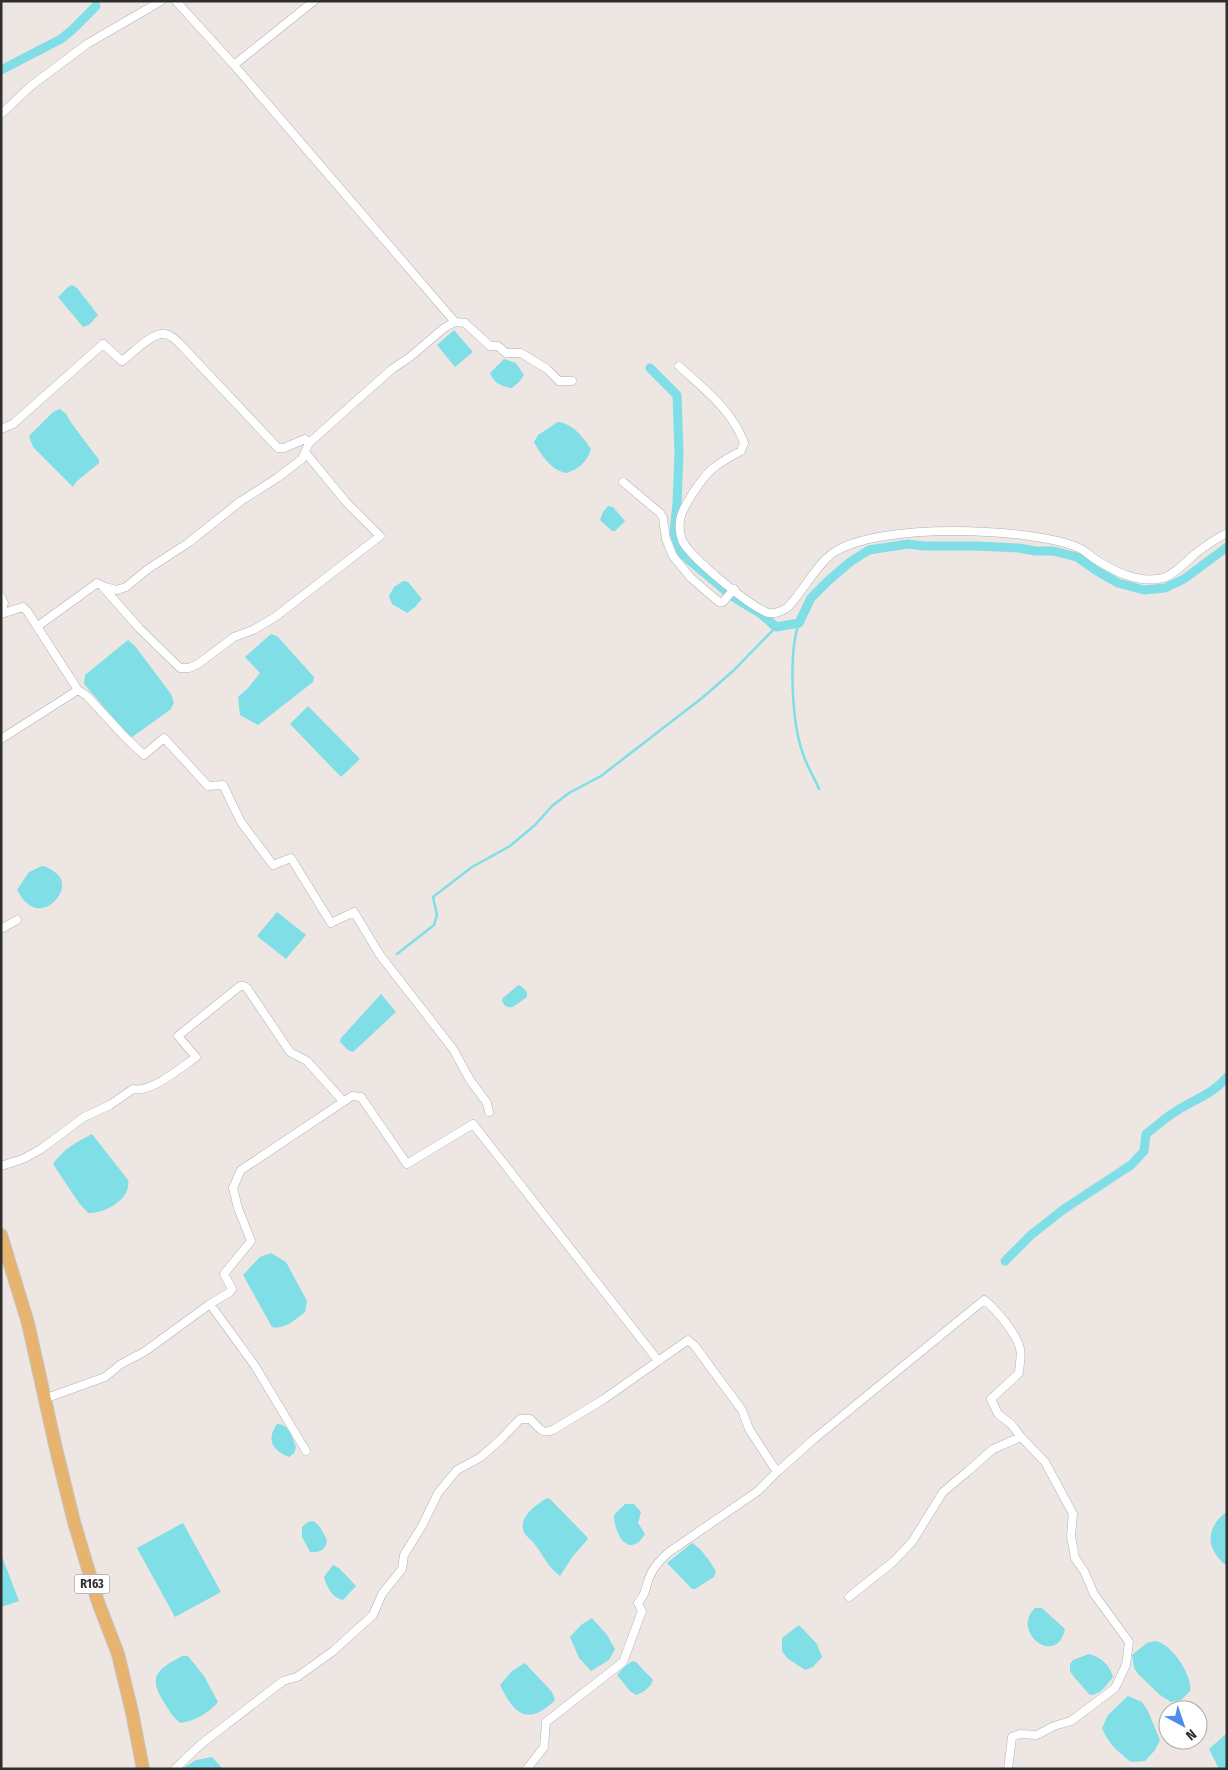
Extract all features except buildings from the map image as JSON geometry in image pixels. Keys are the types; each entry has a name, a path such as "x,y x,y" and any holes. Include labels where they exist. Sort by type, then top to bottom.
{"main road":[{"name":"R163","path":"1,1235 28,1323 44,1399 74,1522 98,1602 118,1654 143,1769"}],"street":[{"path":"1,114 32,85 87,44 161,1"},
{"path":"176,1 234,65 455,322 465,324 490,346 498,346 506,353 521,353 547,369 558,381 572,381"},
{"path":"234,65 313,2"},
{"path":"38,626 96,584 98,583 117,590 126,587 148,569 188,543 241,501 296,464 302,459 309,443 392,369 410,357 444,328 455,322"},
{"path":"1,429 13,424 103,344 122,361 151,337 164,334 179,343 278,448 288,446 302,439 309,443"},
{"path":"679,366 724,408 738,427 744,444 741,451 710,471 691,497 680,519 683,542 693,556 753,604 768,612 778,613 787,608 831,554 842,547 859,541 884,536 951,532 1030,535 1080,549 1125,575 1142,579 1160,580 1179,568 1210,542 1227,533"},
{"path":"101,585 140,629 180,668 189,668 198,664 234,637 253,630 275,617 380,536 346,502 306,452"},
{"path":"623,482 663,518 666,540 673,556 690,578 719,602 723,602 734,589"},
{"path":"1,598 4,603 1,614"},
{"path":"1,614 23,607 38,626 78,690 88,696 144,755 164,738 208,786 223,785 241,822 273,864 291,858 331,923 354,912 380,955 453,1049 470,1080 487,1102 489,1112"},
{"path":"1,738 78,690"},
{"path":"1,929 17,920"},
{"path":"1,1166 23,1159 41,1149 84,1118 110,1105 133,1088 139,1090 168,1077 196,1057 178,1036 240,986 247,988 290,1052 307,1061 343,1101"},
{"path":"44,1399 105,1377 121,1364 144,1352 210,1304 230,1292 232,1289 224,1274 251,1241 238,1208 233,1188 241,1170 352,1096 361,1097 406,1164 473,1124 656,1358 660,1360"},
{"path":"527,1769 544,1747 546,1722 623,1662 642,1611 638,1603 646,1592 650,1576 660,1561 689,1538 758,1491 777,1472 847,1412 984,1300 993,1307 1020,1349 1018,1373 991,1399 998,1414 1011,1424 1020,1437 1045,1462 1072,1514 1075,1558 1094,1594 1129,1642 1126,1665 1115,1688 1071,1721 1054,1726 1037,1735 1020,1734 1012,1737 1008,1769"},
{"path":"210,1304 255,1366 306,1451"},
{"path":"175,1769 200,1744 283,1681 297,1678 332,1652 373,1615 382,1594 402,1569 404,1555 422,1526 438,1493 457,1470 481,1457 501,1440 520,1419 530,1419 541,1431 553,1430 604,1399 688,1340 742,1410 749,1429 777,1472"},
{"path":"849,1597 893,1562 912,1542 943,1492 993,1449 1020,1437"}],"water":[{"path":"72,285 77,288 98,315 89,325 83,327 58,297"},
{"path":"454,330 473,352 455,367 437,345"},
{"path":"504,359 516,363 524,375 512,388 499,384 490,373"},
{"path":"60,409 66,414 99,460 99,463 76,482 73,487 33,447 29,436 53,412"},
{"path":"558,422 573,428 591,449 588,457 582,464 575,470 566,473 551,465 543,457 534,442 538,435"},
{"path":"608,506 613,507 625,521 615,531 612,531 600,520"},
{"path":"403,581 408,582 422,599 407,613 392,604 389,596 394,587"},
{"path":"271,634 277,636 314,677 313,682 258,725 240,715 238,697 260,673 245,657"},
{"path":"128,640 135,646 171,694 174,703 170,710 132,737 129,736 84,684 85,675"},
{"path":"308,706 360,759 341,777 290,724"},
{"path":"42,866 56,873 61,879 62,885 58,898 47,907 40,908 28,904 17,890 29,872"},
{"path":"277,912 306,935 286,959 257,936"},
{"path":"520,985 527,992 527,997 513,1007 506,1006 502,1000 503,998"},
{"path":"381,994 396,1012 353,1052 348,1050 340,1042 341,1038"},
{"path":"92,1134 128,1180 128,1187 121,1199 109,1208 88,1213 79,1203 53,1164 71,1146"},
{"path":"271,1253 286,1262 307,1301 305,1312 290,1323 277,1328 272,1327 243,1275 260,1257"},
{"path":"277,1424 287,1429 296,1447 294,1453 289,1457 278,1451 272,1444 272,1435"},
{"path":"547,1498 588,1539 573,1556 560,1576 525,1534 523,1528 525,1517 528,1513"},
{"path":"625,1504 634,1504 641,1512 638,1523 645,1534 633,1545 628,1544 620,1536 615,1522 614,1515"},
{"path":"1225,1513 1227,1515 1227,1566 1215,1554 1211,1540 1214,1526"},
{"path":"314,1521 320,1527 327,1540 322,1550 310,1552 302,1537 302,1527 308,1522"},
{"path":"183,1523 221,1592 175,1617 137,1548"},
{"path":"692,1543 706,1556 716,1572 714,1577 695,1589 692,1589 667,1563"},
{"path":"1,1554 19,1601 1,1607"},
{"path":"333,1565 339,1568 356,1586 343,1600 336,1597 328,1588 324,1577"},
{"path":"1035,1608 1042,1608 1065,1629 1060,1640 1053,1646 1045,1646 1031,1635 1028,1627 1029,1617"},
{"path":"592,1618 607,1635 615,1649 609,1660 591,1671 579,1658 570,1637 581,1625"},
{"path":"799,1625 817,1644 822,1657 813,1667 805,1670 787,1658 782,1651 782,1638"},
{"path":"1155,1641 1161,1643 1168,1647 1180,1661 1190,1684 1190,1691 1181,1700 1168,1700 1160,1695 1134,1668 1132,1655 1147,1643"},
{"path":"1089,1654 1104,1662 1110,1669 1113,1677 1106,1686 1094,1695 1090,1695 1070,1671 1070,1664 1073,1660"},
{"path":"182,1656 188,1656 204,1676 218,1702 201,1716 180,1723 171,1714 159,1693 156,1679 161,1669"},
{"path":"633,1661 653,1680 646,1689 636,1695 630,1691 617,1675 625,1666"},
{"path":"525,1663 552,1692 555,1700 546,1708 530,1715 523,1714 511,1704 500,1685 512,1671"},
{"path":"1128,1696 1142,1702 1158,1735 1158,1744 1155,1750 1145,1761 1131,1762 1114,1747 1102,1728 1108,1715"},
{"path":"1227,1733 1227,1769 1219,1769 1209,1749"},
{"path":"212,1757 223,1769 182,1769 196,1760"}],"waterway":[{"path":"1,70 61,39 96,6"},
{"path":"650,368 677,395 679,453 674,533 681,553 733,597 761,614 776,627 799,623 811,598 850,562 869,550 908,544 1053,551 1077,557 1118,583 1144,590 1165,588 1184,579 1227,547"},
{"path":"799,623 793,652 796,725 806,763 819,789"},
{"path":"397,954 434,925 437,915 433,897 472,867 510,846 535,825 552,806 569,793 601,776 702,698 733,671 776,627"},
{"path":"1005,1261 1031,1235 1064,1209 1131,1165 1144,1151 1146,1134 1174,1112 1210,1092 1227,1077"}]}
